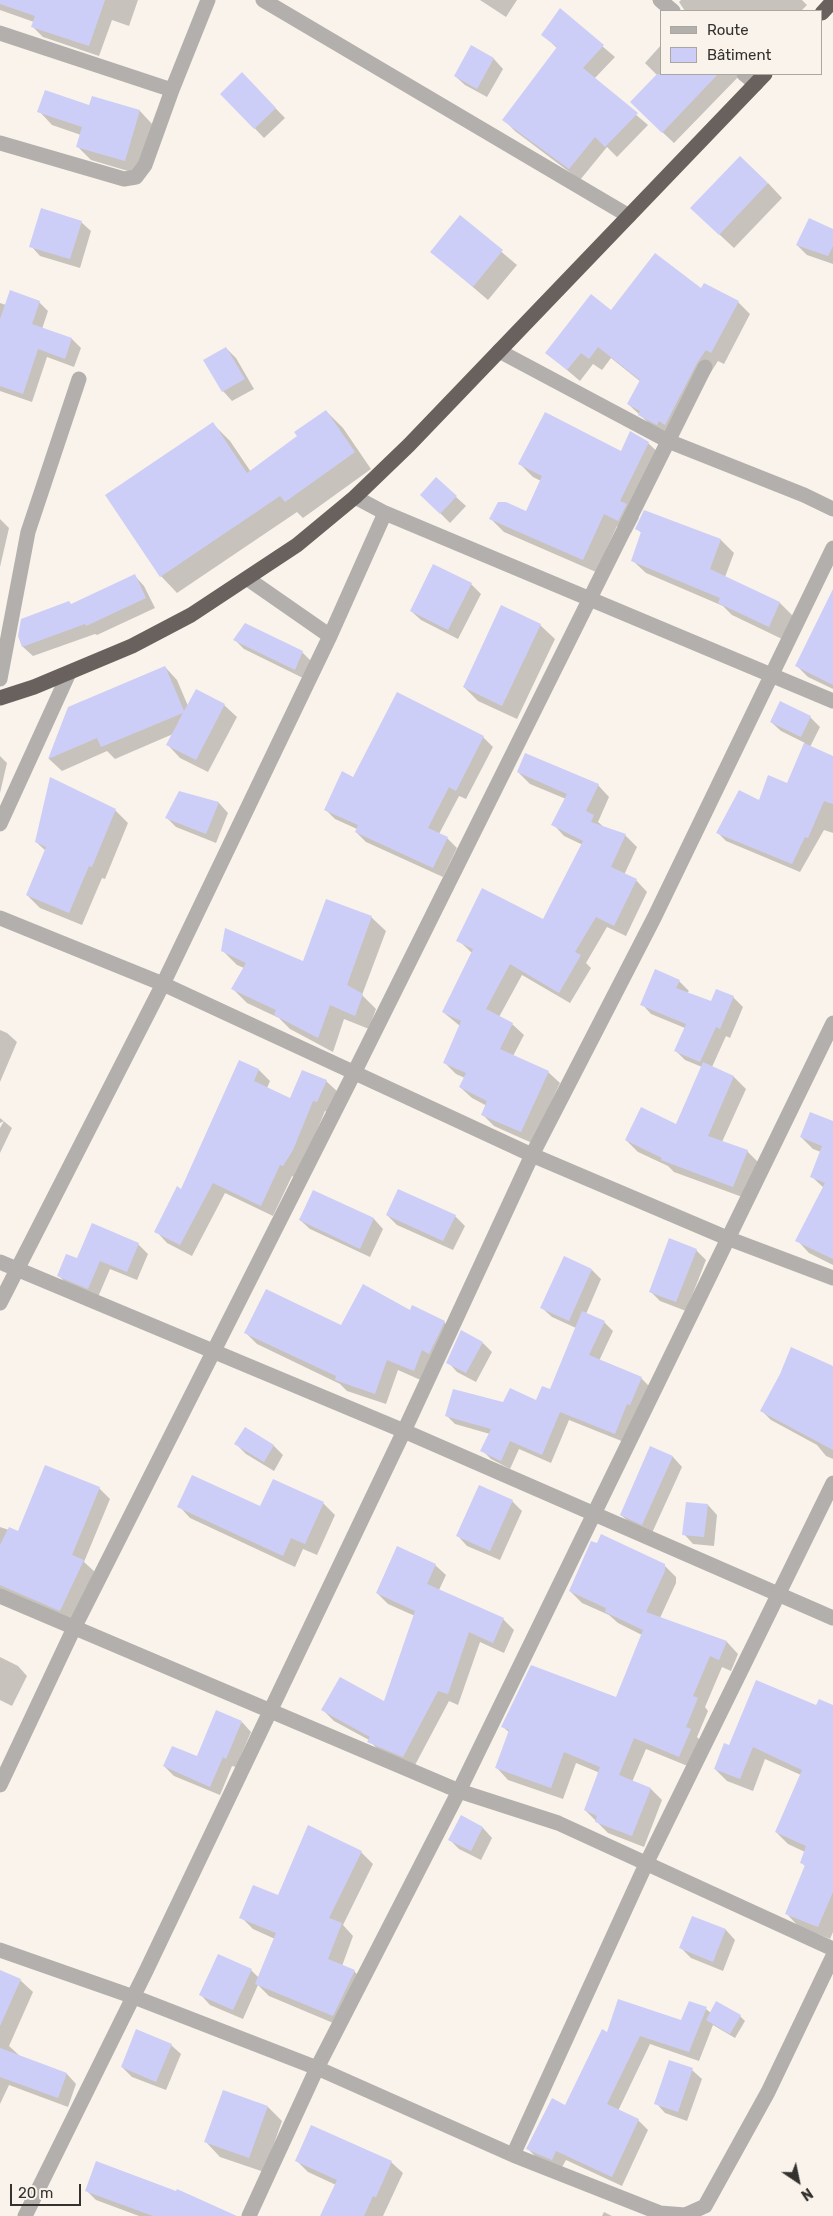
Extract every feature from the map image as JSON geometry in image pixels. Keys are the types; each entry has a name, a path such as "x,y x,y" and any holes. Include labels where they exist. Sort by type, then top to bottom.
{"highway":[{"path":"0,698 69,673 132,646 191,615 297,545 355,497 441,413 761,79"}],"street":[{"path":"0,143 124,179 136,177 146,165 172,90 208,0"},
{"path":"263,0 629,216"},
{"path":"660,0 672,10"},
{"path":"0,33 172,90"},
{"path":"747,75 761,79"},
{"path":"499,351 668,442 804,494 833,509"},
{"path":"0,1785 74,1628 354,1073 705,367"},
{"path":"0,679 28,532 79,379"},
{"path":"355,497 385,513 833,701"},
{"path":"0,1303 163,984 330,636 385,513"},
{"path":"25,2216 40,2181 134,1997 271,1711 404,1432 532,1155 654,918 833,548"},
{"path":"248,579 330,636"},
{"path":"0,824 69,673"},
{"path":"0,918 163,984 532,1155 727,1238 833,1278"},
{"path":"249,2216 317,2068 459,1791 833,1022"},
{"path":"0,1262 404,1432 833,1618"},
{"path":"513,2155 646,1864 833,1483"},
{"path":"0,1596 459,1791 558,1823 833,1949"},
{"path":"0,1950 134,1997 317,2068 513,2155 660,2213 685,2215 705,2206 768,2092 833,1956"}],"building":[{"path":"0,0 105,0 89,46 31,27 35,16 0,4"},
{"path":"560,8 604,45 583,68 638,113 605,147 595,137 569,169 502,120 557,47 541,35"},
{"path":"471,45 494,58 477,89 454,76"},
{"path":"242,72 276,108 254,129 220,94"},
{"path":"657,74 717,75 662,133 630,102"},
{"path":"45,90 89,105 92,96 140,110 125,161 76,147 82,127 37,112"},
{"path":"740,156 768,183 719,235 690,208"},
{"path":"41,208 82,221 70,259 29,247"},
{"path":"460,215 503,250 473,287 430,252"},
{"path":"809,218 833,229 833,246 828,256 796,245"},
{"path":"655,253 701,288 704,283 739,301 711,353 706,350 697,363 665,425 659,421 657,425 638,415 640,411 627,404 640,380 598,347 589,359 581,353 567,370 545,353 591,294 611,310"},
{"path":"10,290 40,301 32,324 72,338 65,359 38,349 23,394 0,386 0,319"},
{"path":"226,347 245,379 222,392 203,360"},
{"path":"326,410 355,452 285,502 280,496 160,577 105,495 213,422 247,473 297,436 294,432"},
{"path":"545,412 621,451 630,431 649,442 620,501 627,504 618,521 604,514 583,560 489,519 498,502 506,502 526,511 542,476 518,464"},
{"path":"436,477 457,496 440,514 420,495"},
{"path":"644,510 721,539 710,569 780,602 769,627 718,603 720,598 631,561 641,532 635,529"},
{"path":"433,564 472,583 448,630 410,611"},
{"path":"135,574 146,598 86,626 85,624 22,647 18,636 21,619 69,601 71,604"},
{"path":"833,589 833,685 795,666"},
{"path":"501,605 541,624 502,706 463,687"},
{"path":"245,623 303,651 295,670 233,640"},
{"path":"165,666 184,711 196,689 225,704 196,760 166,745 183,713 101,747 97,738 48,759 68,707"},
{"path":"397,692 484,736 456,791 449,787 428,828 448,837 433,868 355,832 358,825 324,810 342,771 353,777"},
{"path":"780,701 811,716 801,737 770,722"},
{"path":"804,743 833,756 833,804 824,801 808,838 805,837 792,864 716,833 739,790 759,800 768,775 787,783"},
{"path":"525,753 599,784 586,811 594,815 591,822 626,834 611,867 637,879 614,926 596,917 575,952 581,955 559,993 510,964 486,1009 513,1023 500,1049 549,1071 521,1132 481,1115 487,1101 459,1087 466,1073 443,1063 461,1021 442,1012 473,949 456,941 482,888 543,919 583,841 551,825 567,794 517,772"},
{"path":"50,777 116,809 92,867 89,866 69,913 26,895 46,847 35,842"},
{"path":"179,791 219,802 206,834 165,818"},
{"path":"326,899 372,916 347,985 363,994 355,1016 330,1005 318,1038 274,1015 276,1010 231,989 246,963 221,951 225,928 303,961"},
{"path":"655,969 680,980 676,988 711,1001 716,989 734,996 720,1029 716,1027 700,1062 674,1051 686,1024 640,1005"},
{"path":"239,1060 259,1069 254,1081 290,1098 302,1070 327,1080 317,1102 313,1101 293,1150 283,1166 280,1165 261,1206 213,1183 180,1245 154,1232 177,1186 181,1189"},
{"path":"703,1062 734,1076 708,1136 748,1150 733,1187 661,1160 662,1158 625,1140 641,1107 676,1124"},
{"path":"810,1112 833,1121 833,1259 795,1241 825,1183 810,1177 822,1146 800,1137"},
{"path":"398,1189 456,1215 443,1241 386,1215"},
{"path":"313,1190 374,1218 360,1249 299,1220"},
{"path":"92,1223 139,1243 127,1272 100,1261 88,1289 57,1276 66,1254 77,1258"},
{"path":"669,1238 697,1249 676,1302 649,1292"},
{"path":"564,1256 592,1269 569,1321 540,1308"},
{"path":"363,1284 410,1310 412,1305 445,1321 429,1354 422,1350 414,1371 387,1360 375,1394 335,1380 336,1376 244,1333 266,1289 341,1325"},
{"path":"582,1311 605,1321 589,1355 642,1377 630,1405 627,1404 615,1434 560,1412 542,1455 510,1441 501,1461 480,1451 491,1429 445,1416 453,1389 503,1402 510,1388 536,1400 542,1386 550,1389"},
{"path":"461,1330 483,1342 466,1373 446,1363"},
{"path":"791,1347 833,1366 833,1450 760,1411 780,1374"},
{"path":"245,1427 274,1445 264,1462 234,1444"},
{"path":"650,1446 673,1456 642,1525 620,1515"},
{"path":"45,1465 100,1487 72,1555 84,1560 60,1611 0,1585 0,1545 9,1527 18,1531"},
{"path":"192,1475 260,1506 273,1479 324,1502 305,1544 291,1538 283,1556 177,1507"},
{"path":"479,1485 513,1500 490,1551 456,1536"},
{"path":"686,1502 708,1504 704,1537 682,1535"},
{"path":"601,1534 665,1564 665,1571 646,1612 727,1641 719,1660 710,1656 693,1696 698,1698 686,1727 691,1729 679,1757 634,1738 619,1775 651,1788 632,1836 595,1822 597,1816 584,1810 600,1767 564,1752 551,1788 495,1768 509,1730 501,1727 531,1665 616,1697 643,1630 605,1612 606,1608 569,1591 591,1541 597,1543"},
{"path":"397,1546 436,1564 427,1584 504,1618 493,1643 469,1632 448,1694 438,1691 403,1757 367,1742 370,1737 321,1710 340,1677 384,1701 415,1611 376,1593"},
{"path":"756,1680 816,1705 819,1699 833,1705 833,1892 818,1927 785,1914 805,1865 800,1863 806,1846 775,1832 802,1770 753,1747 740,1779 714,1769 724,1743 729,1745"},
{"path":"216,1710 242,1721 226,1759 223,1757 210,1787 163,1766 172,1746 197,1756"},
{"path":"461,1815 483,1827 471,1851 448,1840"},
{"path":"308,1825 362,1851 329,1918 342,1923 328,1959 355,1970 333,2016 255,1984 276,1933 239,1918 253,1885 278,1895"},
{"path":"692,1916 726,1929 713,1962 679,1948"},
{"path":"218,1954 252,1969 233,2010 199,1995"},
{"path":"0,1970 21,1979 0,2026"},
{"path":"618,1999 681,2020 689,2001 707,2007 689,2052 640,2036 607,2104 639,2119 612,2177 556,2151 552,2160 526,2149 552,2098 565,2105 602,2029 607,2032"},
{"path":"716,2001 741,2015 730,2034 706,2020"},
{"path":"136,2029 172,2044 156,2082 121,2067"},
{"path":"0,2048 67,2073 58,2098 0,2077"},
{"path":"669,2060 693,2068 678,2112 654,2104"},
{"path":"223,2090 268,2106 249,2158 204,2142"},
{"path":"311,2125 392,2161 376,2197 373,2196 364,2216 320,2216 337,2180 295,2161"},
{"path":"96,2161 176,2191 177,2189 237,2216 153,2216 85,2191"}]}
